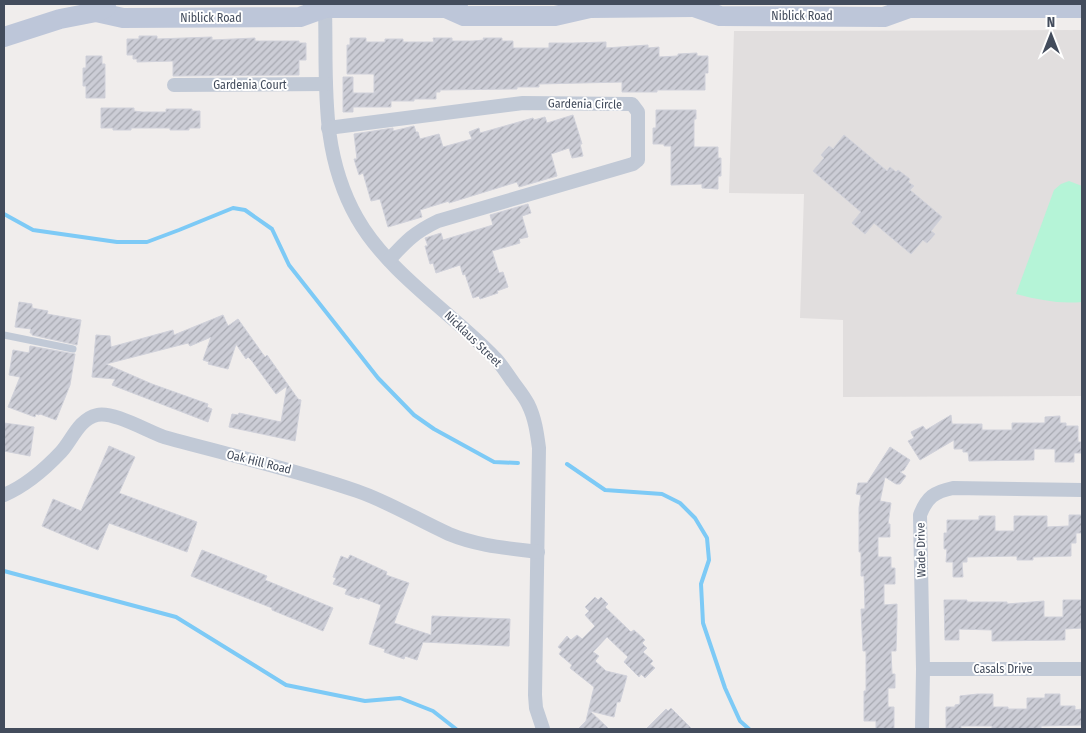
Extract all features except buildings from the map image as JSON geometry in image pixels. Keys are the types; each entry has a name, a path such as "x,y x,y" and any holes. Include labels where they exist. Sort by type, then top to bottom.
{"main road":[{"name":"Niblick Road","path":"566,4 590,8 700,5 720,16 884,17 900,6 1082,8"},
{"name":"Niblick Road","path":"4,37 60,19 104,8 123,18 300,17 317,6 452,6 464,16 555,16 590,8"}],"street":[{"name":"Nicklaus Street","path":"317,6 326,84 328,128 335,166 350,204 371,239 389,260 496,359 528,403 534,417 540,448 535,695 536,708 543,729"},
{"name":"Gardenia Court","path":"174,85 326,84"},
{"name":"Gardenia Circle","path":"328,128 523,103 632,104 638,112 638,160 634,164 438,221 406,240 389,260"},
{"name":"Oak Hill Road","path":"4,495 31,479 49,464 62,451 82,423 97,415 115,417 161,436 324,479 369,495 451,534 474,542 491,547 538,552"},
{"name":"Wade Drive","path":"922,729 923,669 920,515 925,502 942,490 953,488 1082,490"},
{"name":"Casals Drive","path":"923,669 1082,669"}],"lane":[{"path":"4,336 74,349"}],"shaded area":[{"path":"1082,30 1082,396 843,397 843,320 800,318 804,194 729,193 734,31"}],"green space":[{"path":"1069,181 1082,186 1082,302 1049,301 1016,294 1054,190 1061,184"}],"waterway":[{"path":"4,214 33,230 117,242 147,242 233,208 245,210 272,229 289,265 378,378 414,415 434,429 494,462 518,463"},
{"path":"567,464 605,490 662,494 680,503 695,518 707,538 709,560 701,584 703,623 725,688 740,721 749,729"},
{"path":"4,571 176,617 286,685 365,701 400,698 433,711 456,729"}]}
